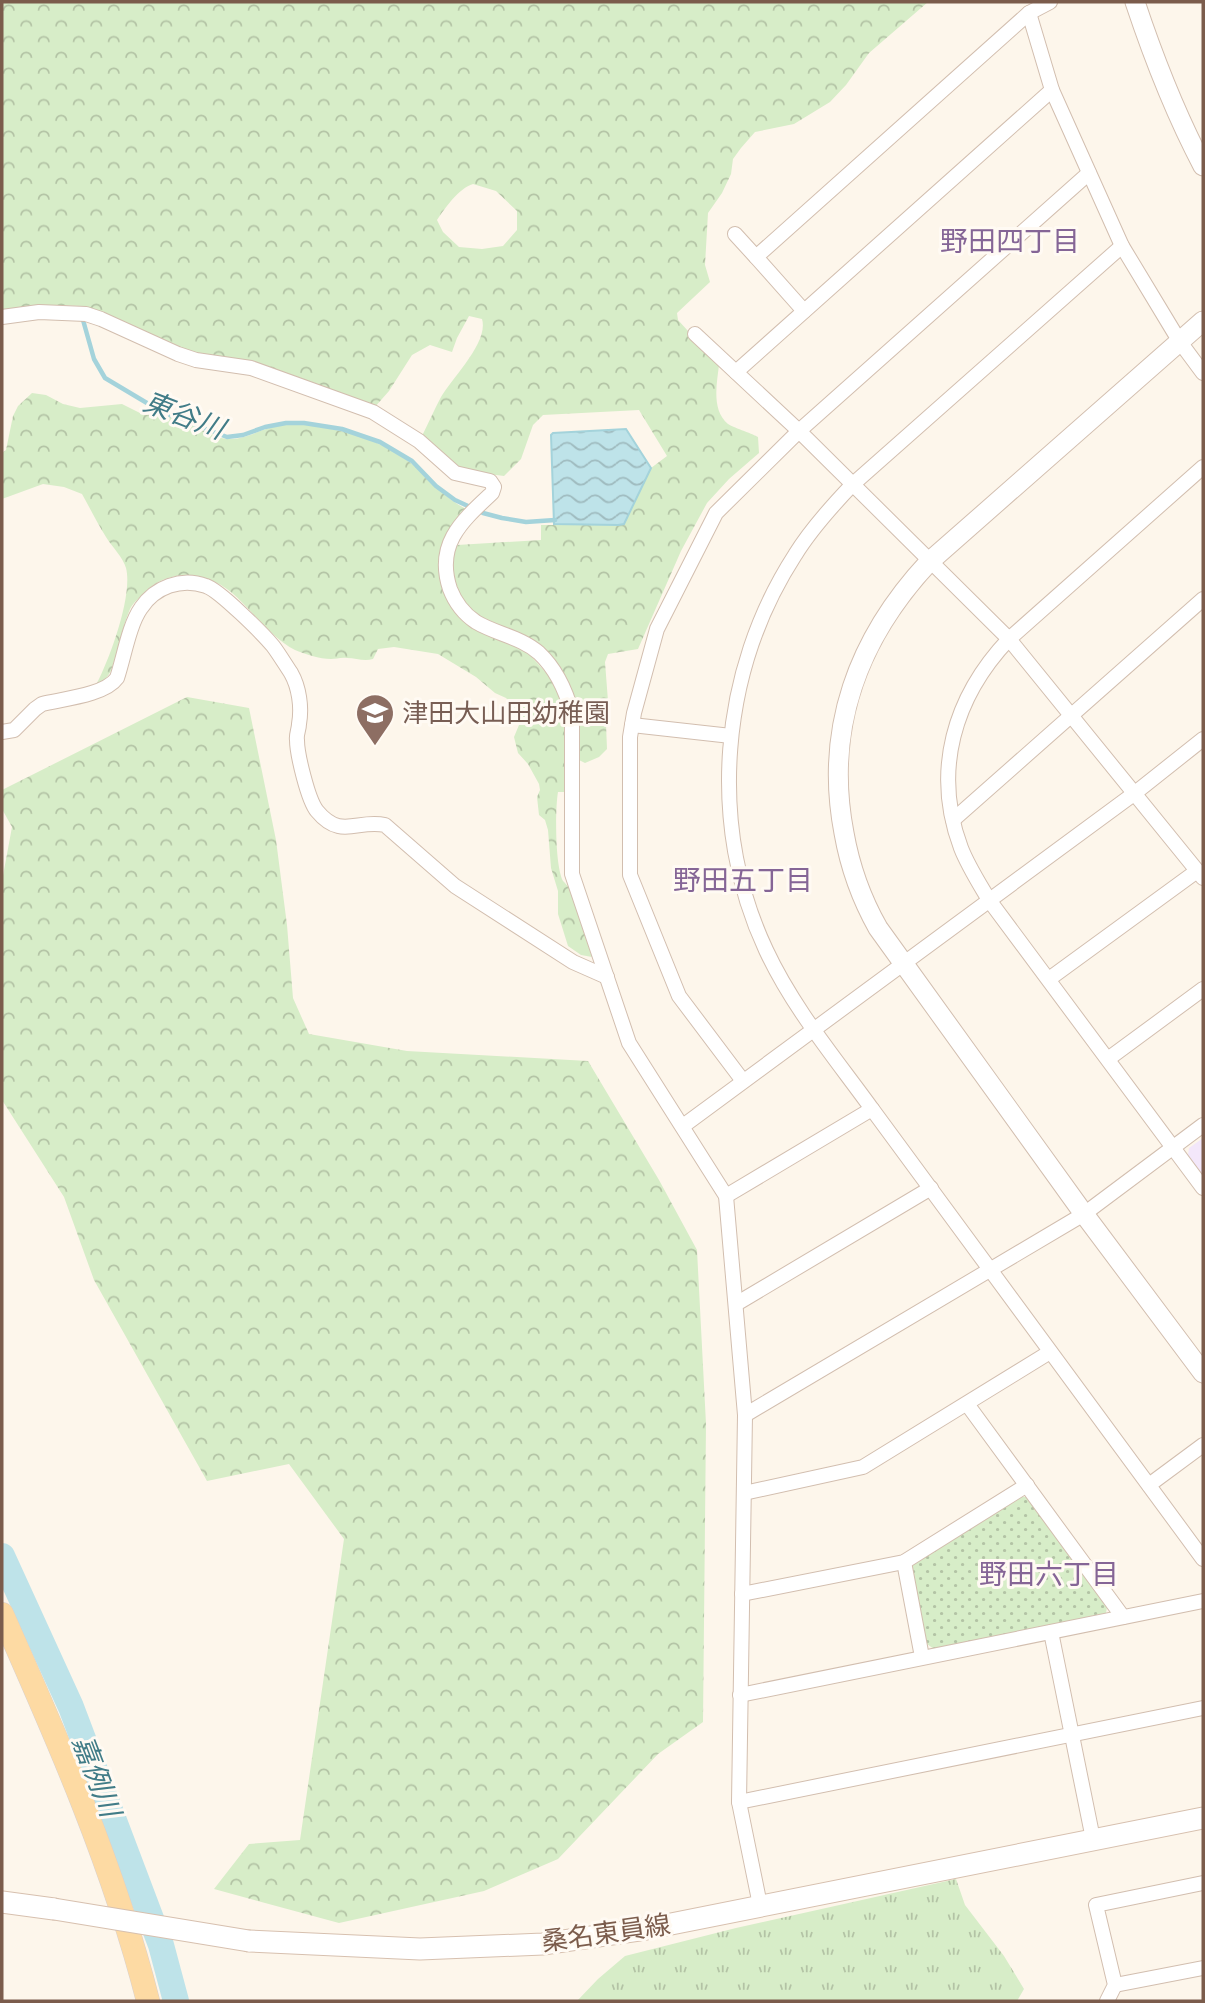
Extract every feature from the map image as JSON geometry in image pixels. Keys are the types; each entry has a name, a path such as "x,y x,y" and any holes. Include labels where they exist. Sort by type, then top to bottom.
{"main road":[{"path":"2,1614 97,1839 148,2001"},
{"name":"桑名東員線","path":"2,1902 249,1941 420,1950 542,1944 646,1929 1203,1818"}],"street":[{"path":"756,257 1029,13 1050,2"},
{"path":"1135,2 1147,42 1173,106 1203,166"},
{"path":"1029,13 1052,90 1122,246 1180,342 1203,373"},
{"path":"736,372 1052,90"},
{"path":"743,1081 679,996 630,875 630,737 657,629 716,513 799,431 1088,173"},
{"path":"735,234 804,311"},
{"path":"1122,246 852,485 811,530 772,596 742,672 731,736 728,783 741,880 766,949 788,992 1203,1559"},
{"path":"2,317 39,312 86,314 102,318 178,354 251,368 356,404 419,441 455,473 490,481 494,487 492,493 466,517 447,548 447,579 453,597 477,622 537,651 555,673 570,706 572,874 629,1043 726,1195 745,1415 739,1802 760,1905"},
{"path":"1203,321 929,562 909,583 865,653 847,701 838,758 841,817 849,858 870,915 903,965 1084,1214 1203,1373"},
{"path":"695,334 799,431 1009,639 1200,874 1049,979"},
{"path":"1203,467 1009,639 990,659 959,717 951,747 949,777 953,820 962,850 989,900 1203,1188"},
{"path":"2,732 14,730 43,704 103,690 112,685 117,678 136,615 152,594 173,584 206,585 217,592 272,645 292,675 300,701 300,723 296,739 310,799 330,823 344,828 385,825 455,886 573,962 607,977"},
{"path":"953,820 1203,599"},
{"path":"632,725 731,736"},
{"path":"683,1126 1135,793 1203,739"},
{"path":"1108,1059 1203,989"},
{"path":"726,1195 872,1109"},
{"path":"745,1415 1084,1214 1203,1125"},
{"path":"736,1304 930,1188"},
{"path":"744,1493 863,1468 1050,1352"},
{"path":"967,1404 1123,1617"},
{"path":"1149,1485 1203,1445"},
{"path":"742,1594 904,1562 1027,1485"},
{"path":"904,1562 922,1657"},
{"path":"740,1695 1203,1601"},
{"path":"1051,1632 1093,1839"},
{"path":"739,1802 1203,1708"},
{"path":"1107,2001 1115,1985 1096,1905 1203,1883"},
{"path":"1115,1985 1203,1968"}],"shaded area":[{"path":"1203,1138 1203,1176 1188,1155 1189,1148"}],"green space":[{"path":"2,2 928,2 869,53 830,102 794,124 755,132 733,159 731,174 708,213 705,265 710,282 677,313 678,320 719,365 716,396 723,418 728,424 758,437 759,453 707,503 681,551 638,649 608,654 605,662 609,714 606,724 607,749 599,757 585,763 579,760 577,712 522,635 473,613 457,591 451,560 457,545 541,540 541,525 623,523 651,468 667,456 639,410 543,415 533,425 521,459 504,476 470,473 450,465 421,438 441,397 475,349 483,328 482,319 469,316 452,352 430,345 412,355 389,391 374,408 194,356 84,310 82,306 54,305 2,310","holes":["473,184 496,191 517,211 517,230 503,246 482,249 459,247 443,232 437,220 453,199 468,186"]},
{"path":"32,393 46,395 63,404 80,408 122,404 144,415 165,414 221,438 242,438 289,424 348,433 375,442 401,456 466,509 441,579 444,592 449,602 529,654 549,676 562,702 566,726 565,792 558,792 557,800 558,863 563,881 570,889 592,957 581,955 568,946 558,914 558,891 551,868 548,830 545,820 539,815 539,784 528,764 518,753 514,737 519,716 514,706 476,677 438,654 394,647 378,649 373,659 366,660 327,659 307,655 286,645 221,585 198,576 175,576 154,585 130,609 111,671 105,680 97,683 114,643 123,610 126,568 82,494 64,487 43,484 2,499 2,453 6,450 13,416 18,406"},
{"path":"187,697 249,708 276,840 293,998 309,1034 407,1051 588,1061 697,1250 706,1424 703,1722 658,1754 558,1859 484,1891 339,1923 214,1889 249,1844 300,1840 344,1539 289,1464 207,1481 94,1280 64,1197 2,1100 2,881 12,827 2,809 2,790"},
{"path":"1022,1497 1028,1497 1107,1607 1106,1613 934,1649 927,1644 912,1569 914,1562"},
{"path":"956,1879 965,1905 1004,1956 1024,1989 1017,2001 577,2001 625,1956 736,1928"}],"water":[{"path":"626,429 651,468 624,524 554,524 551,435"}],"waterway":[{"name":"東谷川","path":"83,320 94,359 105,378 162,412 227,437 286,423 342,429 380,442 412,461 436,486 455,500 483,513 526,522 555,520"},
{"name":"嘉例川","path":"2,1556 71,1707 161,1945 176,2001"}],"place":[{"name":"津田大山田幼稚園","path":"375,747"}],"district":[{"name":"野田四丁目","path":"1010,241"},
{"name":"野田五丁目","path":"743,880"},
{"name":"野田六丁目","path":"1049,1574"}]}
